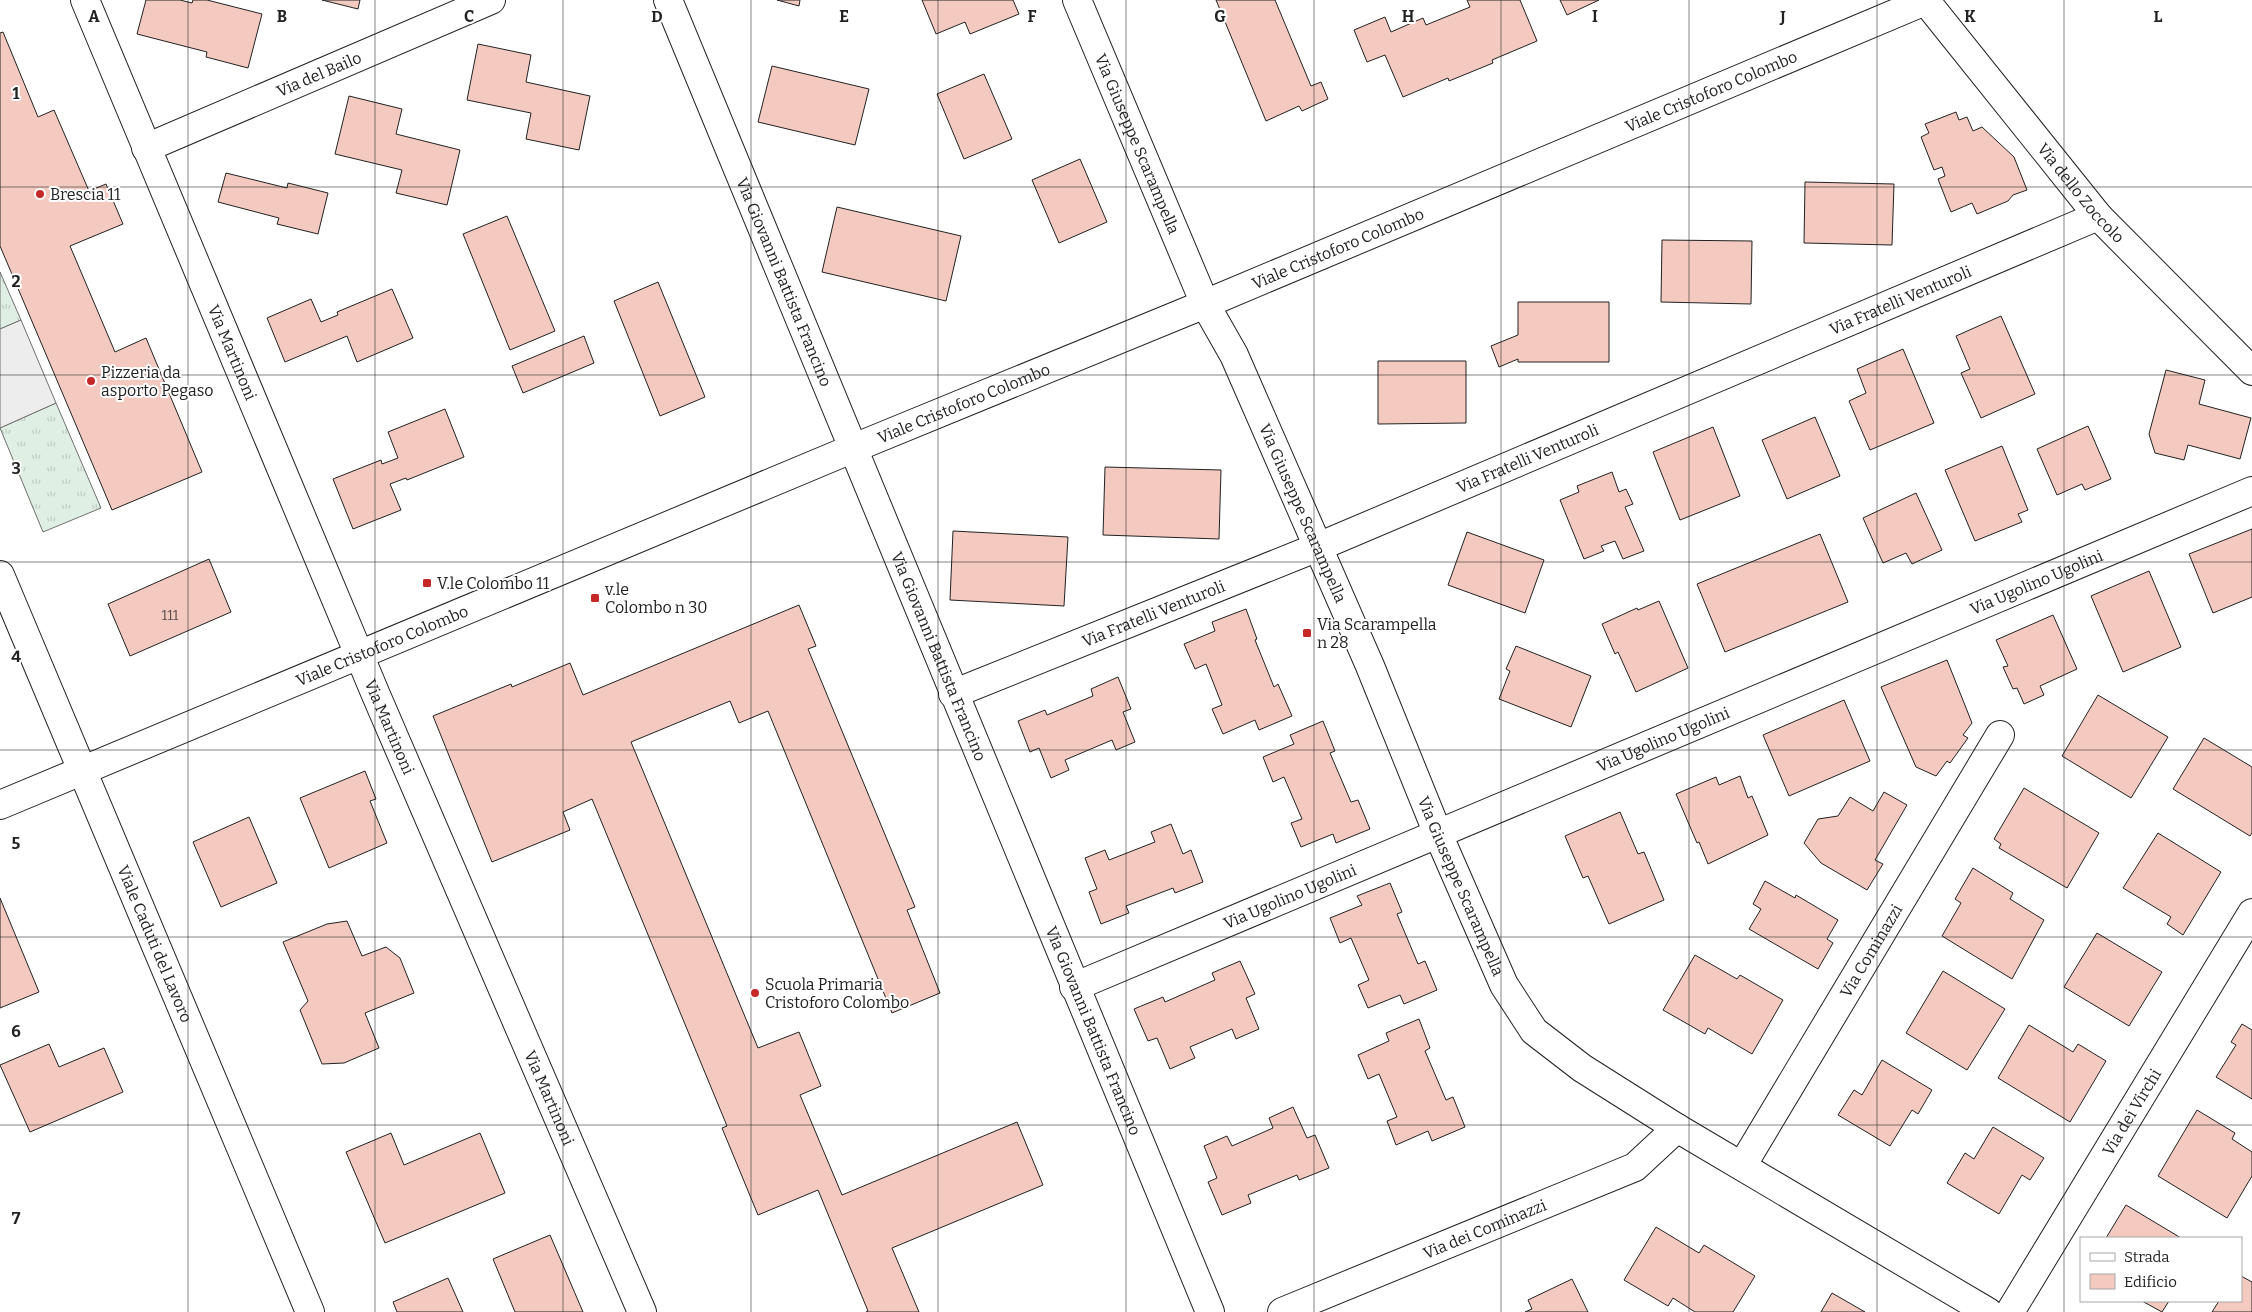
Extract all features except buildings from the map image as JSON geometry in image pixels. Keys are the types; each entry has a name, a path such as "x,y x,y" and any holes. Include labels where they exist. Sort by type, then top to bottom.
{"street":[{"name":"Via Martinoni","path":"85,0 360,655 642,1312"},
{"name":"Via del Bailo","path":"146,148 491,0"},
{"name":"Via Giovanni Battista Francino","path":"668,0 854,448 1074,987 1210,1312"},
{"name":"Via Giuseppe Scarampella","path":"1077,0 1205,304 1234,355 1370,666 1438,834 1504,985 1534,1031 1582,1068 1677,1128"},
{"name":"Viale Cristoforo Colombo","path":"0,805 854,448 1205,304 1925,0"},
{"name":"Via dello Zoccolo","path":"1925,0 2098,216 2252,371"},
{"name":"Via Fratelli Venturoli","path":"953,694 1318,547 2098,216"},
{"name":"Via Ugolino Ugolini","path":"1074,987 2252,491"},
{"name":"Viale Caduti del Lavoro","path":"0,575 310,1312"},
{"name":"Via Cominazzi","path":"1742,1166 2000,735"},
{"name":"Via dei Virchi","path":"2010,1312 2252,913"},
{"path":"1677,1128 1988,1312"},
{"name":"Via dei Cominazzi","path":"1282,1312 1635,1167 1677,1128"}],"green space":[{"path":"0,272 21,320 0,329"},
{"path":"56,403 101,508 43,532 0,428"}],"shaded area":[{"path":"21,320 56,403 0,428 0,329"}],"place":[{"name":"Brescia 11","path":"40,194"},
{"name":"Pizzeria da asporto Pegaso","path":"91,381"},
{"name":"V.le Colombo 11","path":"427,583"},
{"name":"v.le Colombo n 30","path":"595,598"},
{"name":"Via Scarampella n 28","path":"1307,633"},
{"name":"Scuola Primaria Cristoforo Colombo","path":"755,993"}]}
